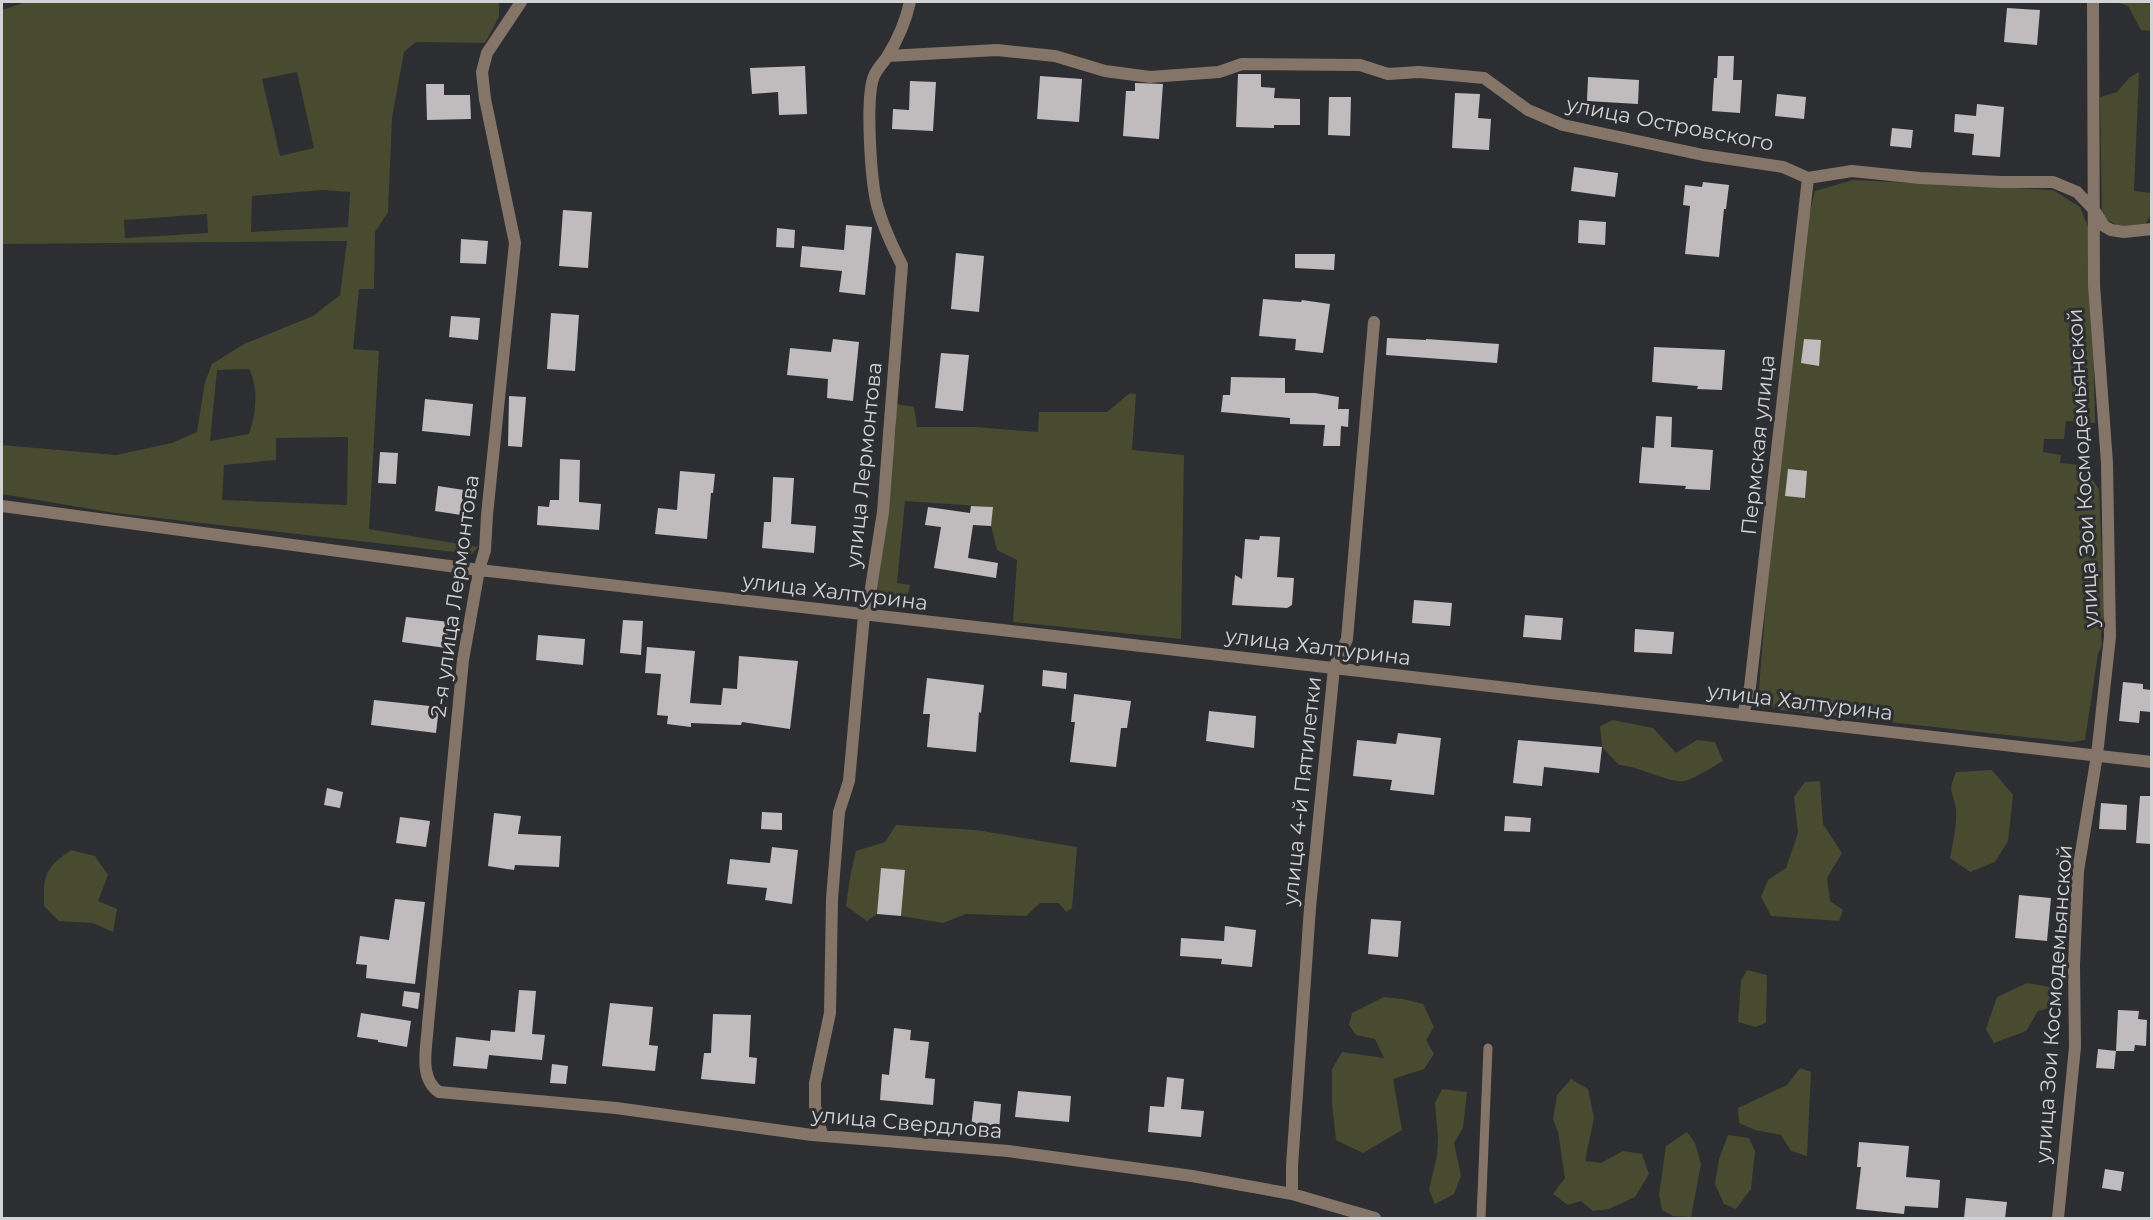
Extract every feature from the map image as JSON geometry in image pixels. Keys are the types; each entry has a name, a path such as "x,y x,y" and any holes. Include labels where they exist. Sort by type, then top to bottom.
{"street":[{"name":"улица Лермонтова","path":"822,1135 815,1106 815,1083 830,1013 832,899 839,812 849,781 864,615 870,594 883,512 902,265 891,244 877,204 869,110 874,76 888,56 910,2"},
{"name":"улица Зои Космодемьянской","path":"2058,1218 2074,1047 2074,965 2078,871 2097,755 2110,637 2107,462 2094,285 2093,2"},
{"name":"2-я улица Лермонтова","path":"432,1087 425,1075 428,1024 464,660 479,570 485,550 515,243 485,99 482,72 487,53 518,6"},
{"name":"улица Островского","path":"888,56 997,50 1055,56 1106,71 1150,77 1219,72 1242,64 1360,65 1388,74 1419,72 1484,78 1528,110 1563,124 1703,155 1783,167 1808,178"},
{"path":"1808,178 1852,171 1920,178 2053,182 2077,192 2094,210 2104,226 2111,230 2124,232 2151,229"},
{"name":"Пермская улица","path":"1743,715 1750,687 1808,178"},
{"name":"улица 4-й Пятилетки","path":"1292,1194 1310,908 1334,668 1347,639 1374,322"},
{"name":"улица Халтурина","path":"2,506 479,570 2151,762"},
{"name":"улица Свердлова","path":"432,1087 439,1092 616,1108 822,1135 1008,1151 1191,1176 1292,1194 1375,1218"}],"lane":[{"path":"1481,1218 1488,1048"}],"green space":[{"path":"26,2 499,2 499,17 485,43 416,42 404,52 392,118 388,212 375,232 374,289 359,289 353,349 379,351 369,529 478,547 472,554 115,513 2,494 2,445 116,455 172,443 197,432 205,382 212,364 244,344 313,316 340,295 347,241 2,244 2,10","holes":["297,72 314,148 280,156 262,79","323,190 350,192 348,227 251,232 252,196","207,214 208,233 125,238 124,220","249,369 255,393 249,434 210,441 217,370","348,437 347,505 222,500 224,465 276,460 276,438"]},
{"path":"2116,2 2151,2 2151,31 2141,30 2128,6"},
{"path":"2139,72 2134,191 2151,193 2151,213 2146,224 2123,226 2102,216 2100,97 2117,92 2130,77"},
{"path":"1853,180 2053,190 2080,207 2091,234 2095,423 2066,421 2064,439 2044,439 2043,452 2061,455 2060,463 2081,465 2099,489 2104,607 2102,645 2098,654 2085,740 2071,742 1780,710 1767,705 1759,689 1774,498 1809,216 1815,191"},
{"path":"1130,393 1136,394 1132,450 1184,455 1181,639 1013,622 1017,560 997,550 991,526 992,507 905,501 897,583 910,585 905,606 888,606 875,598 896,427 896,404 914,407 917,427 975,427 1038,432 1039,412 1107,412"},
{"path":"1613,720 1653,728 1676,753 1697,740 1715,742 1723,761 1685,781 1619,765 1602,747 1600,726"},
{"path":"1992,770 2013,795 2008,841 1995,862 1970,872 1950,858 1956,815 1952,784 1956,772"},
{"path":"1820,781 1823,824 1842,853 1827,878 1830,901 1843,910 1839,921 1771,916 1761,897 1768,880 1786,868 1798,833 1794,797 1805,782"},
{"path":"896,825 976,830 1077,847 1072,908 1066,912 1059,903 1040,903 1026,916 966,914 943,923 901,916 905,870 882,868 877,914 867,921 846,906 856,851 885,842"},
{"path":"71,850 95,856 108,875 98,901 117,909 113,932 93,923 59,921 44,906 47,873"},
{"path":"1747,970 1767,975 1766,1023 1755,1027 1738,1022 1741,981"},
{"path":"2027,983 2050,987 2049,1008 2038,1011 2026,1031 1994,1043 1986,1029 1997,997"},
{"path":"1384,997 1423,1004 1434,1027 1426,1040 1434,1054 1424,1069 1393,1079 1402,1130 1363,1153 1336,1140 1332,1104 1332,1069 1342,1052 1384,1058 1375,1039 1356,1035 1349,1025 1352,1013"},
{"path":"1800,1068 1811,1072 1807,1156 1791,1151 1781,1135 1755,1130 1739,1123 1738,1108 1787,1085"},
{"path":"1571,1079 1588,1089 1594,1118 1585,1161 1601,1163 1623,1151 1642,1154 1649,1174 1635,1197 1609,1209 1593,1211 1581,1201 1568,1205 1553,1194 1565,1178 1558,1132 1553,1119 1557,1095"},
{"path":"1442,1089 1467,1092 1463,1128 1454,1143 1461,1176 1454,1194 1435,1204 1429,1190 1437,1156 1435,1103"},
{"path":"1687,1132 1695,1143 1701,1164 1691,1217 1673,1216 1662,1210 1659,1195 1666,1146"},
{"path":"1728,1135 1749,1138 1755,1151 1751,1189 1736,1209 1724,1204 1715,1184 1719,1159"}],"building":[{"path":"2007,8 2040,10 2037,45 2004,42"},
{"path":"1718,56 1734,56 1733,80 1742,80 1740,113 1712,111"},
{"path":"805,66 807,114 779,115 778,92 752,94 750,68"},
{"path":"1238,74 1261,74 1261,87 1275,88 1274,98 1300,99 1300,125 1274,125 1274,128 1236,127"},
{"path":"1040,76 1082,79 1079,122 1037,119"},
{"path":"1588,77 1639,80 1638,104 1587,101"},
{"path":"910,81 936,82 933,131 892,129 893,109 909,110"},
{"path":"1135,83 1163,84 1159,139 1123,136 1126,91 1135,91"},
{"path":"426,84 444,84 444,95 470,95 471,119 427,120"},
{"path":"1455,93 1480,94 1478,118 1491,119 1489,150 1452,148"},
{"path":"1777,94 1806,97 1804,119 1775,116"},
{"path":"1329,97 1351,97 1350,136 1328,135"},
{"path":"1977,104 2004,107 2000,157 1972,155 1974,134 1954,132 1955,114 1976,116"},
{"path":"1892,128 1913,130 1911,148 1890,146"},
{"path":"1574,167 1618,173 1615,197 1571,191"},
{"path":"1703,182 1729,185 1719,257 1685,254 1690,206 1683,205 1685,185 1702,187"},
{"path":"563,210 592,212 588,268 559,266"},
{"path":"1579,220 1606,222 1605,245 1578,243"},
{"path":"846,225 872,227 865,295 839,292 842,271 800,267 802,246 844,250"},
{"path":"777,228 795,230 794,248 776,247"},
{"path":"461,239 488,241 486,264 460,263"},
{"path":"956,253 984,256 979,312 951,309"},
{"path":"1295,254 1335,254 1334,270 1295,268"},
{"path":"1263,299 1301,302 1302,300 1330,304 1323,353 1295,350 1296,339 1259,336"},
{"path":"551,313 579,315 575,371 547,369"},
{"path":"451,316 480,318 478,340 449,337"},
{"path":"1387,338 1499,344 1497,363 1386,355"},
{"path":"833,339 859,342 853,401 827,398 828,379 787,375 790,348 831,352"},
{"path":"1804,339 1821,340 1819,366 1801,363"},
{"path":"1654,347 1725,350 1722,390 1697,389 1698,386 1652,382"},
{"path":"941,353 969,355 963,411 935,408"},
{"path":"1231,377 1285,378 1285,393 1315,393 1339,397 1338,409 1349,409 1348,427 1341,426 1340,446 1323,446 1325,425 1290,424 1290,418 1221,412 1223,395 1230,395"},
{"path":"509,396 526,397 522,447 508,446"},
{"path":"425,399 473,404 470,436 422,431"},
{"path":"1656,416 1672,417 1671,447 1713,450 1710,490 1639,483 1642,447 1654,448"},
{"path":"380,452 398,453 396,484 378,483"},
{"path":"560,459 580,460 579,502 601,504 599,530 537,525 538,506 549,507 550,500 559,500"},
{"path":"1788,469 1807,471 1805,498 1785,496"},
{"path":"680,471 715,474 707,539 655,534 658,508 677,510"},
{"path":"773,477 794,478 791,524 816,526 814,553 762,548 764,522 771,522"},
{"path":"438,486 464,490 461,515 435,511"},
{"path":"971,506 993,507 991,526 973,525 968,558 998,563 996,578 934,568 941,527 925,525 928,507 970,513"},
{"path":"1260,536 1280,537 1277,577 1294,578 1292,605 1287,608 1232,605 1235,575 1242,579 1245,539 1259,540"},
{"path":"1414,600 1452,603 1450,626 1412,623"},
{"path":"1525,615 1563,618 1561,640 1523,637"},
{"path":"406,617 449,622 446,648 402,642"},
{"path":"623,620 643,621 641,655 620,653"},
{"path":"1635,629 1674,632 1672,654 1634,652"},
{"path":"538,635 585,639 583,665 536,660"},
{"path":"647,647 695,651 690,703 721,705 723,688 737,689 739,656 798,661 790,729 742,722 741,725 691,723 691,727 667,724 668,716 657,715 661,674 645,673"},
{"path":"1043,670 1067,673 1066,689 1042,686"},
{"path":"927,678 984,685 976,752 927,747 930,714 923,714"},
{"path":"2123,682 2143,684 2143,689 2151,690 2151,712 2140,711 2139,723 2119,721"},
{"path":"1074,694 1131,701 1127,728 1121,728 1116,767 1070,762 1075,722 1071,722"},
{"path":"374,700 439,707 436,733 371,725"},
{"path":"1209,711 1256,716 1254,748 1206,741"},
{"path":"1398,733 1441,738 1434,795 1390,790 1392,780 1353,776 1357,740 1396,744"},
{"path":"1518,740 1602,747 1599,773 1544,767 1542,786 1513,783"},
{"path":"327,788 343,792 340,808 324,805"},
{"path":"2140,796 2151,796 2151,844 2136,843"},
{"path":"2101,803 2127,805 2126,830 2099,829"},
{"path":"762,812 782,813 782,830 761,829"},
{"path":"494,813 521,816 518,834 561,836 559,867 515,865 514,870 488,866"},
{"path":"1505,816 1531,818 1530,832 1504,831"},
{"path":"400,817 430,821 426,847 396,843"},
{"path":"772,847 798,850 792,904 765,900 767,888 727,884 730,859 770,863"},
{"path":"881,868 905,870 901,916 877,914"},
{"path":"2019,895 2051,898 2047,941 2015,938"},
{"path":"395,899 425,902 415,984 366,978 367,965 356,964 360,936 389,940"},
{"path":"1371,919 1401,921 1398,957 1368,954"},
{"path":"1225,926 1256,930 1252,967 1221,964 1222,959 1180,956 1181,938 1224,941"},
{"path":"519,990 536,991 532,1034 545,1035 542,1060 489,1055 487,1069 453,1066 456,1037 490,1041 491,1030 515,1032"},
{"path":"404,991 420,993 418,1009 402,1006"},
{"path":"610,1003 653,1007 649,1045 658,1046 655,1071 602,1066"},
{"path":"2118,1010 2139,1011 2138,1019 2147,1020 2146,1046 2135,1045 2134,1051 2116,1051"},
{"path":"361,1013 411,1021 407,1047 357,1037"},
{"path":"713,1014 751,1015 749,1057 757,1058 755,1084 701,1079 704,1053 711,1053"},
{"path":"894,1028 911,1030 910,1040 929,1042 925,1078 935,1079 933,1105 880,1100 882,1074 889,1075"},
{"path":"2098,1049 2116,1051 2114,1069 2096,1068"},
{"path":"552,1064 568,1066 566,1084 550,1083"},
{"path":"1167,1077 1184,1079 1181,1109 1204,1111 1201,1137 1148,1132 1150,1106 1164,1107"},
{"path":"1018,1091 1071,1096 1069,1122 1015,1117"},
{"path":"974,1101 1001,1104 999,1130 971,1127"},
{"path":"1859,1142 1909,1146 1906,1177 1940,1180 1938,1208 1905,1206 1904,1214 1856,1209 1861,1167 1857,1167"},
{"path":"2105,1169 2124,1172 2121,1191 2102,1188"},
{"path":"1966,1198 2007,1202 2005,1218 1964,1218"}]}
